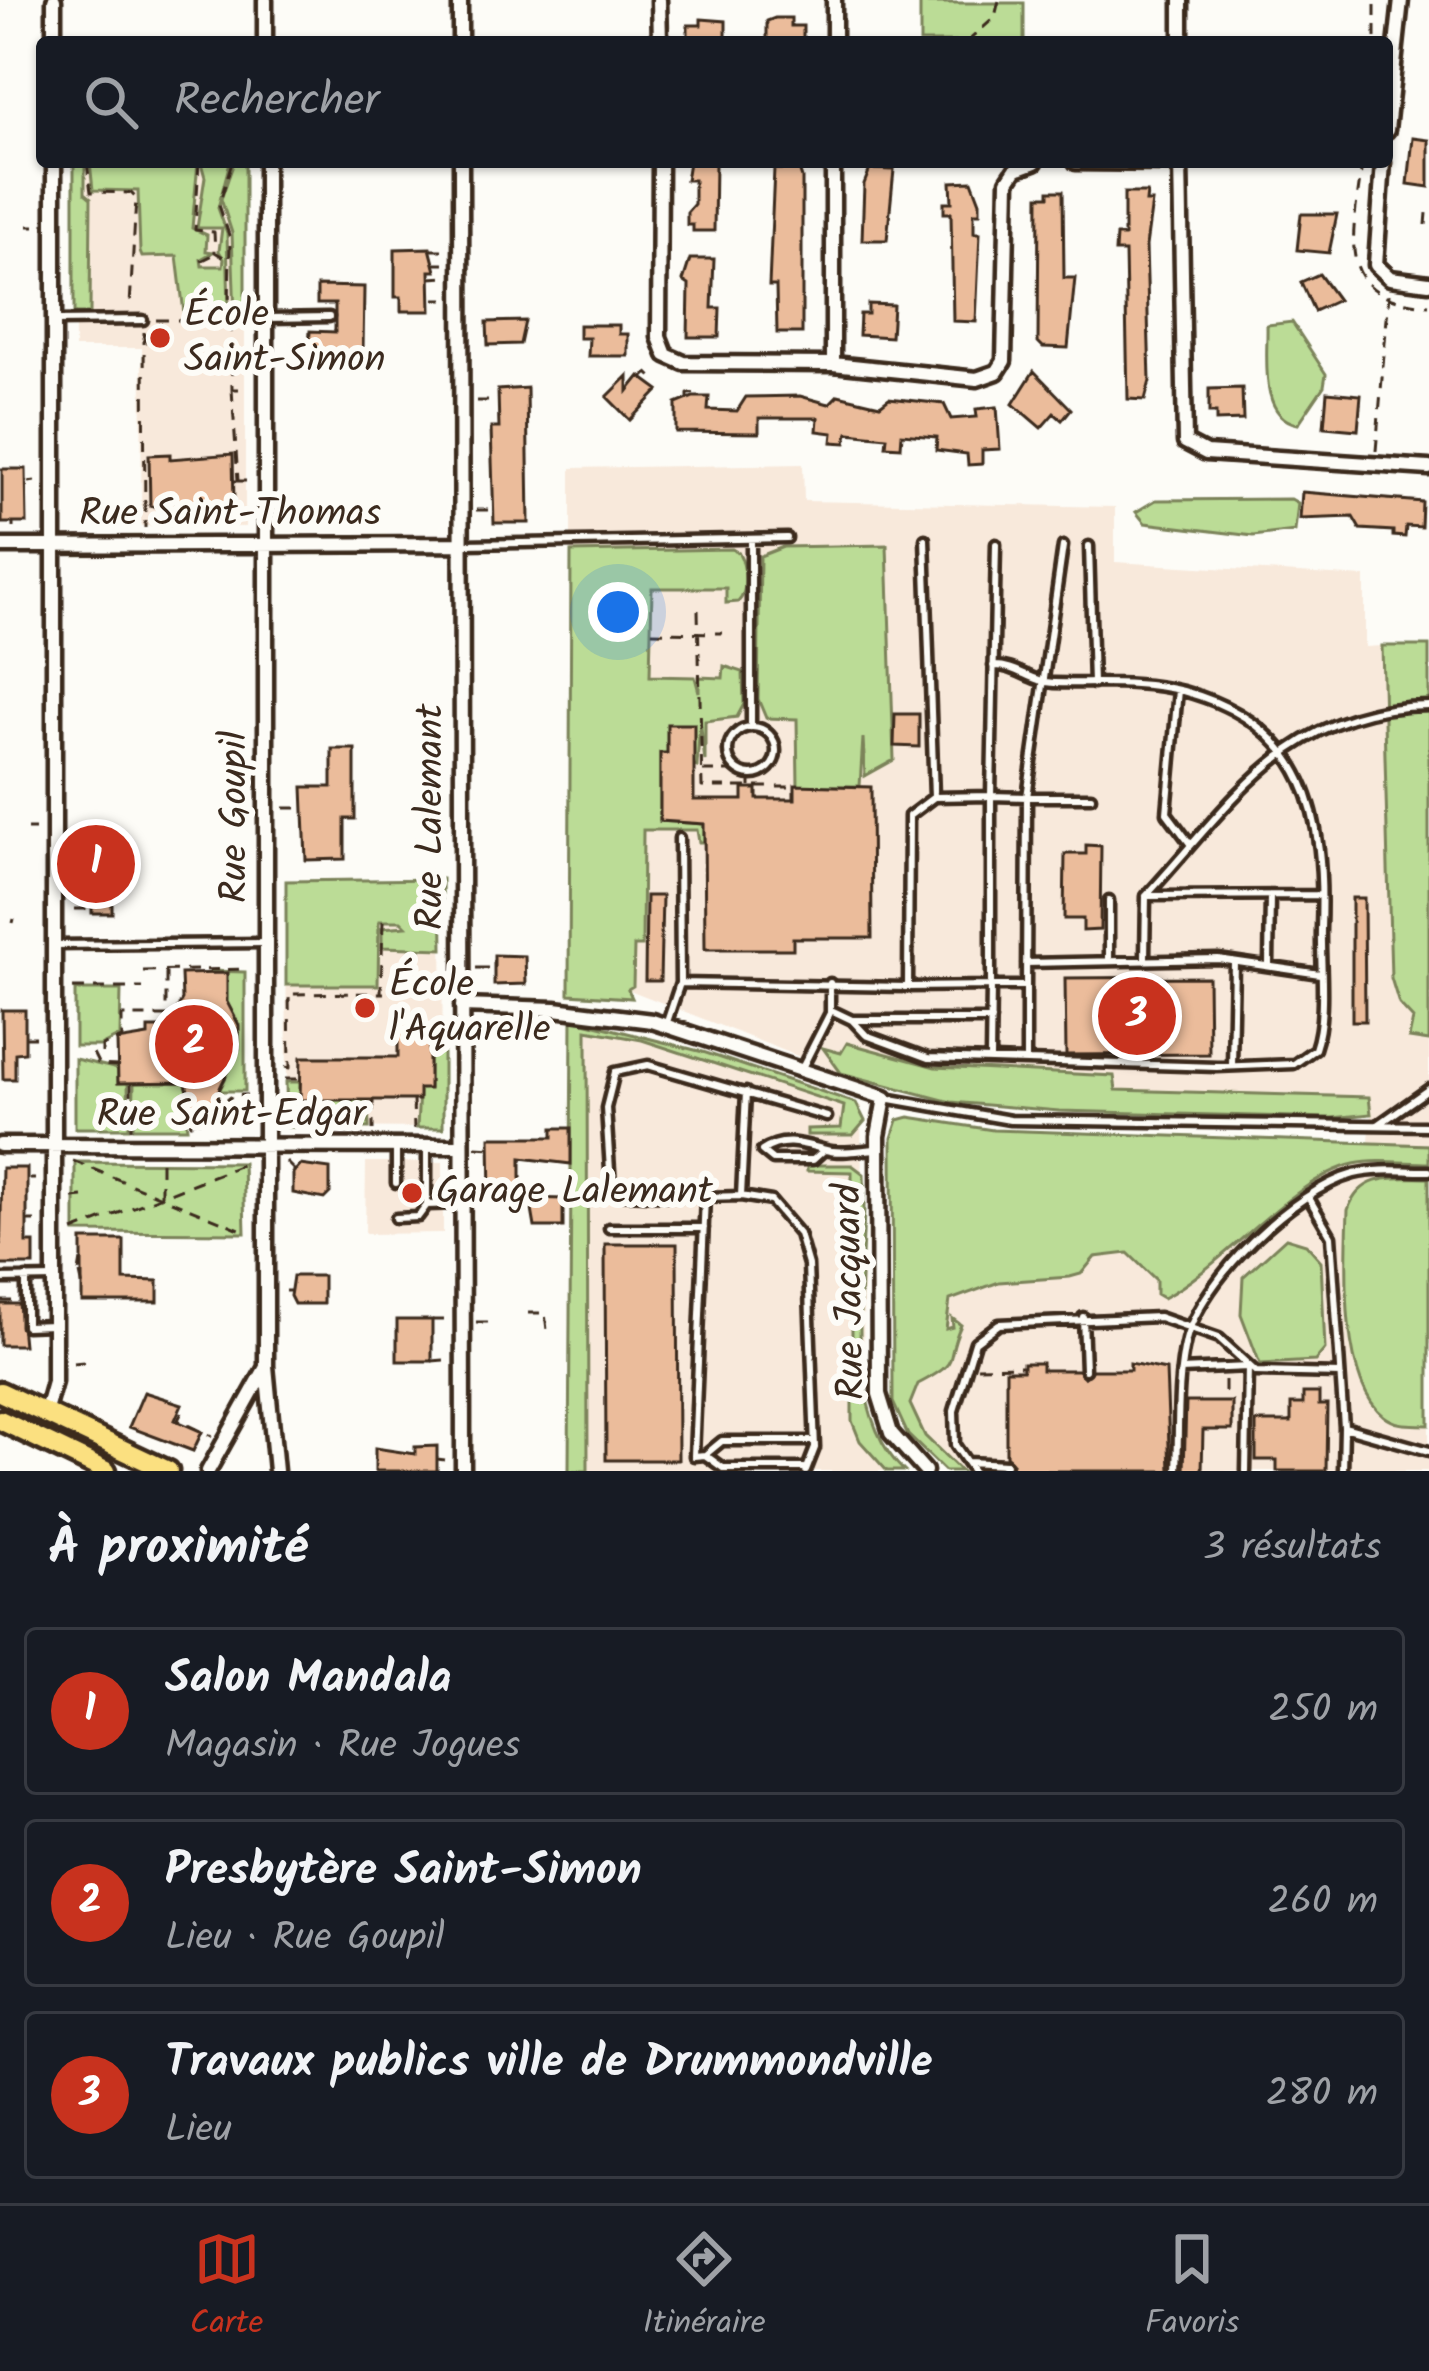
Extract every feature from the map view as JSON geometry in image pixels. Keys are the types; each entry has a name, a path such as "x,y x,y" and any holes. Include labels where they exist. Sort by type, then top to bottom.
{"main road":[{"path":"0,1392 168,1471"},
{"path":"0,1420 106,1471"}],"street":[{"path":"54,0 54,36"},
{"path":"265,0 265,36"},
{"path":"460,0 460,36"},
{"path":"659,0 659,36"},
{"path":"834,0 834,36"},
{"path":"1181,0 1181,36"},
{"path":"1393,74 1401,0"},
{"path":"45,1414 53,1388 54,1324 54,168"},
{"name":"Rue Goupil","path":"266,168 266,1366 276,1471"},
{"name":"Rue Lalemant","path":"461,168 462,1006 469,1146 463,1204 463,1471"},
{"path":"660,168 659,337 666,355 685,363 832,364 977,379 997,372 1006,355 1009,182 1019,168"},
{"path":"832,364 833,168"},
{"path":"1180,168 1184,442 1206,453 1429,469"},
{"path":"1383,168 1376,265 1390,278 1429,283"},
{"name":"Rue Saint-Thomas","path":"0,546 461,544"},
{"path":"462,1006 572,1010 666,1025 885,1098"},
{"name":"Rue Jacquard","path":"885,1098 879,1149 879,1394 891,1433 925,1471"},
{"name":"Rue Saint-Edgar","path":"0,1145 469,1146"},
{"path":"208,1471 266,1366"}],"lane":[{"path":"266,318 329,317"},
{"path":"54,321 144,320"},
{"path":"461,544 787,538"},
{"path":"925,538 934,797"},
{"path":"751,727 752,540"},
{"path":"990,1058 995,544"},
{"path":"1026,1058 1027,797 1063,546"},
{"path":"1089,546 1093,684"},
{"path":"830,1010 852,1020 866,1036 908,1052 1066,1064 1294,1064 1311,1054 1318,1041 1321,895 1316,810 1280,751 1248,722 1178,690 1043,682 1010,667 993,666"},
{"path":"1178,690 1167,813 1192,846"},
{"path":"1145,958 1146,896 1280,751 1344,718 1429,706"},
{"path":"751,727 772,736 777,751 767,771 750,776 737,771 728,748 736,733 751,727"},
{"path":"908,987 910,816 934,797 1091,797"},
{"path":"666,1025 680,982 679,838"},
{"path":"84,850 84,871"},
{"path":"54,851 130,850"},
{"path":"1269,964 1270,895"},
{"path":"1146,896 1321,895"},
{"path":"1108,959 1109,901"},
{"path":"54,945 266,943"},
{"path":"1026,964 1145,958 1234,960 1320,974"},
{"path":"1232,1066 1234,960"},
{"path":"680,982 1026,986"},
{"path":"802,1068 830,1010 830,983"},
{"path":"852,1020 991,1020"},
{"path":"694,1456 705,1456 723,1468 805,1469 814,1442 806,1252 799,1234 771,1201 621,1194 610,1186 606,1147 611,1077 627,1066 648,1065 827,1117"},
{"path":"1369,1128 1401,1112 1429,1089"},
{"path":"740,1196 746,1092"},
{"path":"885,1098 1010,1120 1429,1126"},
{"path":"743,1151 762,1151 774,1142 813,1142 824,1150 879,1149"},
{"path":"396,1146 396,1183"},
{"path":"395,1218 418,1217 427,1202 427,1146"},
{"path":"762,1151 772,1160 813,1160 824,1150"},
{"path":"1178,1471 1181,1370 1191,1327 1216,1281 1309,1198 1360,1173 1429,1171"},
{"path":"694,1471 705,1197"},
{"path":"1309,1198 1331,1236 1343,1471"},
{"path":"416,1200 463,1204"},
{"path":"609,1228 704,1228"},
{"path":"26,1278 26,1326 54,1324"},
{"path":"0,1279 54,1278"},
{"path":"973,1471 952,1432 964,1368 975,1342 992,1327 1083,1317 1159,1317 1219,1338 1248,1367 1267,1376 1340,1374"},
{"path":"1083,1317 1085,1370"},
{"path":"1181,1370 1248,1367"},
{"path":"1246,1471 1248,1367"},
{"path":"1344,1427 1429,1451"},
{"path":"705,1456 722,1442 814,1442"},
{"path":"965,1462 1006,1464"}],"path":[{"path":"975,35 995,17 999,0"},
{"path":"1374,2 1375,36"},
{"path":"88,168 91,193 130,193 136,198 130,320"},
{"path":"200,168 195,230 214,232 215,252"},
{"path":"230,168 219,205 228,230 236,481 246,481"},
{"path":"1426,225 1427,213"},
{"path":"430,250 444,250"},
{"path":"215,252 229,260"},
{"path":"201,261 215,252"},
{"path":"436,264 444,264"},
{"path":"430,278 444,277"},
{"path":"1376,454 1389,292"},
{"path":"435,299 444,299"},
{"path":"145,528 144,320 246,320"},
{"path":"643,378 648,373 656,381"},
{"path":"232,389 246,389"},
{"path":"688,400 688,394 702,393"},
{"path":"476,401 498,401"},
{"path":"190,501 190,528"},
{"path":"285,504 303,504"},
{"path":"476,510 490,510"},
{"path":"323,519 339,519"},
{"path":"698,610 701,788 794,787 794,799"},
{"path":"652,632 723,633"},
{"path":"434,706 434,734"},
{"path":"700,770 737,771"},
{"path":"750,776 750,788"},
{"path":"284,808 304,808"},
{"path":"27,829 35,829"},
{"path":"74,909 85,909 86,896 92,895"},
{"path":"381,993 382,921"},
{"path":"476,968 490,968"},
{"path":"143,971 247,969"},
{"path":"102,1052 102,1046 122,1038 122,1016 166,1016 166,971"},
{"path":"285,1067 290,1068 289,994 436,993 437,975 444,975"},
{"path":"350,985 350,993"},
{"path":"73,988 143,988"},
{"path":"25,1037 35,1037"},
{"path":"93,1053 99,1065 118,1066"},
{"path":"285,1079 300,1079"},
{"path":"131,1083 131,1129"},
{"path":"192,1120 217,1120 221,1105 233,1095 247,1095"},
{"path":"190,1098 184,1098 192,1129"},
{"path":"373,1100 373,1130"},
{"path":"413,1100 414,1129"},
{"path":"205,1129 206,1120"},
{"path":"469,1146 490,1148"},
{"path":"73,1161 247,1232"},
{"path":"160,1197 161,1161"},
{"path":"286,1162 295,1171"},
{"path":"73,1232 246,1163"},
{"path":"476,1184 491,1184"},
{"path":"73,1198 83,1198"},
{"path":"513,1213 530,1212"},
{"path":"28,1221 35,1221"},
{"path":"82,1253 82,1288"},
{"path":"0,1301 14,1301"},
{"path":"528,1313 545,1313 547,1330"},
{"path":"432,1320 445,1320"},
{"path":"476,1322 492,1322"},
{"path":"432,1361 445,1360"},
{"path":"73,1363 84,1362"},
{"path":"964,1368 1023,1366"},
{"path":"1224,1368 1226,1402"},
{"path":"182,1412 178,1420 213,1436"},
{"path":"437,1460 445,1460"}],"shaded area":[{"name":"École Saint-Simon","path":"74,168 245,168 245,527 141,526 142,348 75,348"},
{"path":"803,464 804,501 1115,507 1115,562 1365,577 1365,647 1382,646 1390,959 1413,1019 1409,1038 1429,1041 1429,1471 945,1471 908,1435 893,1402 892,1138 898,1120 993,1130 1369,1142 1371,1114 1332,1118 1059,1111 951,1102 841,1073 627,989 633,986 635,946 642,945 643,806 571,560 571,468"},
{"name":"École l'Aquarelle","path":"442,879 443,1128 287,1127 286,881"},
{"path":"587,1021 703,1052 861,1106 864,1390 877,1439 904,1471 588,1471"},
{"path":"366,1162 443,1162 443,1233 365,1234"}],"green space":[{"path":"920,3 1024,3 1024,36 920,36"},
{"path":"74,168 85,168 85,193 91,198 90,314 74,314"},
{"path":"91,168 197,168 192,228 207,235 206,251 213,252 201,259 202,266 223,266 219,251 222,228 197,228 202,168 228,168 218,208 227,233 229,312 184,313 177,256 142,257 140,252 138,191 93,190"},
{"path":"232,168 245,168 245,318 235,318 232,233 221,199"},
{"path":"1292,322 1326,374 1324,386 1298,424 1276,410 1267,368 1267,325"},
{"path":"1291,499 1298,503 1295,531 1253,536 1145,523 1136,512 1156,500"},
{"path":"887,545 894,760 865,776 863,738 860,786 798,786 797,719 766,718 758,699 760,556 783,547"},
{"path":"732,549 739,553 745,571 744,592 738,602 726,603 726,588 652,588 650,676 695,677 699,692 699,677 723,678 724,666 743,672 744,704 737,717 705,721 705,761 700,720 697,767 660,754 660,821 704,824 704,842 699,842 697,830 643,830 642,946 634,946 633,986 628,989 632,998 569,994 571,552"},
{"path":"1382,646 1429,646 1429,1041 1409,1038 1413,1019 1399,1004 1391,978"},
{"path":"442,879 443,949 382,947 382,928 406,926 401,921 379,921 378,985 286,985 286,881"},
{"path":"210,971 245,972 245,1091 219,1091 234,1057 236,1033"},
{"path":"75,990 121,990 120,1036 100,1046 75,1046"},
{"path":"572,1019 703,1052 856,1103 865,1121 853,1135 807,1135 807,1129 841,1128 844,1106 642,1040 587,1030 588,1471 569,1471"},
{"path":"429,1032 443,1032 443,1128 417,1128 419,1089 429,1088"},
{"path":"847,1043 935,1067 1114,1076 1116,1090 1369,1097 1371,1114 1332,1118 1059,1111 951,1102 841,1073 823,1048 841,1053"},
{"path":"75,1059 118,1069 118,1083 128,1083 129,1128 75,1128"},
{"path":"182,1075 190,1095 183,1096 187,1128 133,1128 134,1083 167,1083"},
{"path":"286,1082 300,1082 300,1099 368,1100 369,1128 287,1127"},
{"path":"909,1117 993,1130 1429,1145 1429,1163 1382,1161 1331,1172 1163,1298 1156,1294 1156,1280 1128,1253 1095,1257 1081,1274 1070,1277 999,1282 950,1300 946,1329 953,1327 952,1318 961,1325 950,1360 918,1384 910,1404 925,1436 961,1471 945,1471 908,1435 893,1402 892,1138 898,1120"},
{"path":"75,1162 243,1163 245,1233 75,1232"},
{"path":"807,1165 852,1165 864,1174 863,1372 883,1443 904,1471 887,1471 860,1441 852,1421 852,1172 807,1171"},
{"path":"1429,1178 1429,1425 1406,1424 1384,1416 1360,1377 1349,1320 1348,1210 1370,1183"},
{"path":"1286,1238 1306,1244 1321,1261 1325,1349 1315,1361 1260,1364 1241,1314 1243,1277"}],"building":[{"path":"791,18 791,26 803,26 803,36 767,36 767,21"},
{"path":"701,19 726,21 726,36 688,36 688,25 701,25"},
{"path":"1413,138 1429,140 1429,187 1408,184"},
{"path":"688,168 715,168 714,231 693,231 693,225 687,225 687,212 694,204 694,180 686,180"},
{"path":"774,169 799,169 802,178 802,333 777,333 776,286 769,286"},
{"path":"870,169 894,170 887,240 862,240 864,184"},
{"path":"972,181 980,202 980,213 974,213 974,233 980,233 976,322 953,321 951,213 944,213 944,202 952,202 951,182"},
{"path":"1049,191 1063,191 1064,278 1075,278 1068,348 1043,347 1038,342 1039,196 1049,196"},
{"path":"1124,193 1147,193 1146,202 1152,202 1146,246 1150,381 1145,400 1128,399 1125,252 1115,252 1116,236 1124,236"},
{"path":"1301,214 1337,214 1329,253 1297,250"},
{"path":"430,248 436,271 430,271 431,311 401,311 401,297 395,297 395,249"},
{"path":"690,259 714,259 712,308 720,308 719,337 688,337 689,285 683,281"},
{"path":"1319,274 1338,300 1314,311 1301,282"},
{"path":"317,286 364,287 363,351 309,349 310,331 335,332 335,304 317,304"},
{"path":"868,304 893,305 891,337 859,335 860,314 868,314"},
{"path":"525,321 520,344 488,345 487,322"},
{"path":"579,325 619,325 619,334 628,334 628,356 588,356 589,338 579,338"},
{"path":"1034,371 1071,409 1062,420 1054,413 1041,428 1013,404"},
{"path":"628,376 628,391 640,376 659,390 630,420 607,397"},
{"path":"527,388 529,523 494,523 491,428 499,428 498,390"},
{"path":"1242,388 1243,420 1216,421 1216,413 1209,413 1209,389"},
{"path":"1327,392 1361,395 1358,430 1324,427"},
{"path":"838,395 880,405 889,398 944,404 951,419 977,417 976,409 997,407 1000,449 982,450 982,464 968,465 967,454 936,450 937,437 902,434 901,447 886,446 887,437 848,433 846,443 832,442 833,433 817,431 818,418 759,418 759,433 676,432 676,404 693,397 709,397 708,410 737,411 746,397 800,396 829,404"},
{"path":"170,454 170,459 233,454 234,505 170,501 169,506 150,506 149,455"},
{"path":"2,469 26,469 27,523 2,523"},
{"path":"1302,492 1422,502 1421,527 1406,526 1405,537 1393,536 1393,531 1360,529 1353,517 1300,519"},
{"path":"895,714 919,714 919,747 894,746"},
{"path":"667,724 694,724 694,800 743,800 743,789 757,789 757,799 795,799 795,785 871,787 872,938 793,938 793,949 705,949 704,824 660,821 660,753 667,753"},
{"path":"332,749 355,749 355,819 345,819 345,859 306,860 303,787 332,787"},
{"path":"1086,845 1101,846 1100,930 1083,931 1083,919 1064,919 1065,854 1086,854"},
{"path":"92,858 119,858 119,874 112,874 112,913 92,913"},
{"path":"646,896 662,896 660,981 645,981"},
{"path":"1352,898 1364,898 1365,1021 1352,1021"},
{"path":"494,955 525,956 526,984 494,985"},
{"path":"227,973 227,1002 239,1025 239,1049 219,1090 217,1120 194,1121 186,1082 118,1083 117,1041 148,1036 148,1028 166,1028 182,1000 181,974"},
{"path":"1208,977 1209,1054 1066,1055 1065,978"},
{"path":"2,1010 25,1010 25,1052 15,1053 15,1079 3,1079"},
{"path":"398,1029 429,1029 429,1089 419,1089 419,1100 300,1100 301,1057 398,1057"},
{"path":"553,1128 571,1128 571,1164 521,1158 521,1198 491,1198 490,1137 553,1137"},
{"path":"300,1165 330,1169 330,1193 324,1199 293,1193 293,1173"},
{"path":"2,1168 27,1168 27,1243 34,1243 34,1265 0,1265"},
{"path":"530,1198 563,1199 563,1227 535,1227"},
{"path":"82,1240 124,1240 124,1280 158,1281 158,1302 82,1302"},
{"path":"605,1244 677,1244 678,1460 606,1460"},
{"path":"293,1276 323,1276 323,1304 294,1304 290,1296"},
{"path":"0,1304 19,1304 23,1345 0,1345"},
{"path":"397,1320 432,1320 432,1361 397,1361"},
{"path":"1023,1363 1042,1363 1042,1370 1078,1370 1084,1377 1092,1370 1130,1370 1130,1363 1166,1370 1170,1471 1008,1471 1013,1463 1006,1456 1006,1370 1023,1370"},
{"path":"144,1392 182,1404 175,1420 202,1432 193,1451 129,1427"},
{"path":"1303,1393 1319,1393 1319,1405 1327,1405 1326,1471 1277,1471 1277,1460 1256,1460 1256,1422 1291,1422 1291,1404 1303,1404"},
{"path":"1186,1402 1232,1402 1232,1430 1203,1430 1202,1471 1184,1471"},
{"path":"437,1446 437,1471 375,1471 375,1448 415,1454 415,1447"}],"place":[{"name":"École Saint-Simon","path":"160,338"},
{"name":"Salon Mandala","path":"96,864"},
{"name":"École l'Aquarelle","path":"365,1008"},
{"name":"Travaux publics ville de Drummondville","path":"1137,1016"},
{"name":"Presbytère Saint-Simon","path":"194,1044"},
{"name":"Garage Lalemant","path":"412,1193"}]}
